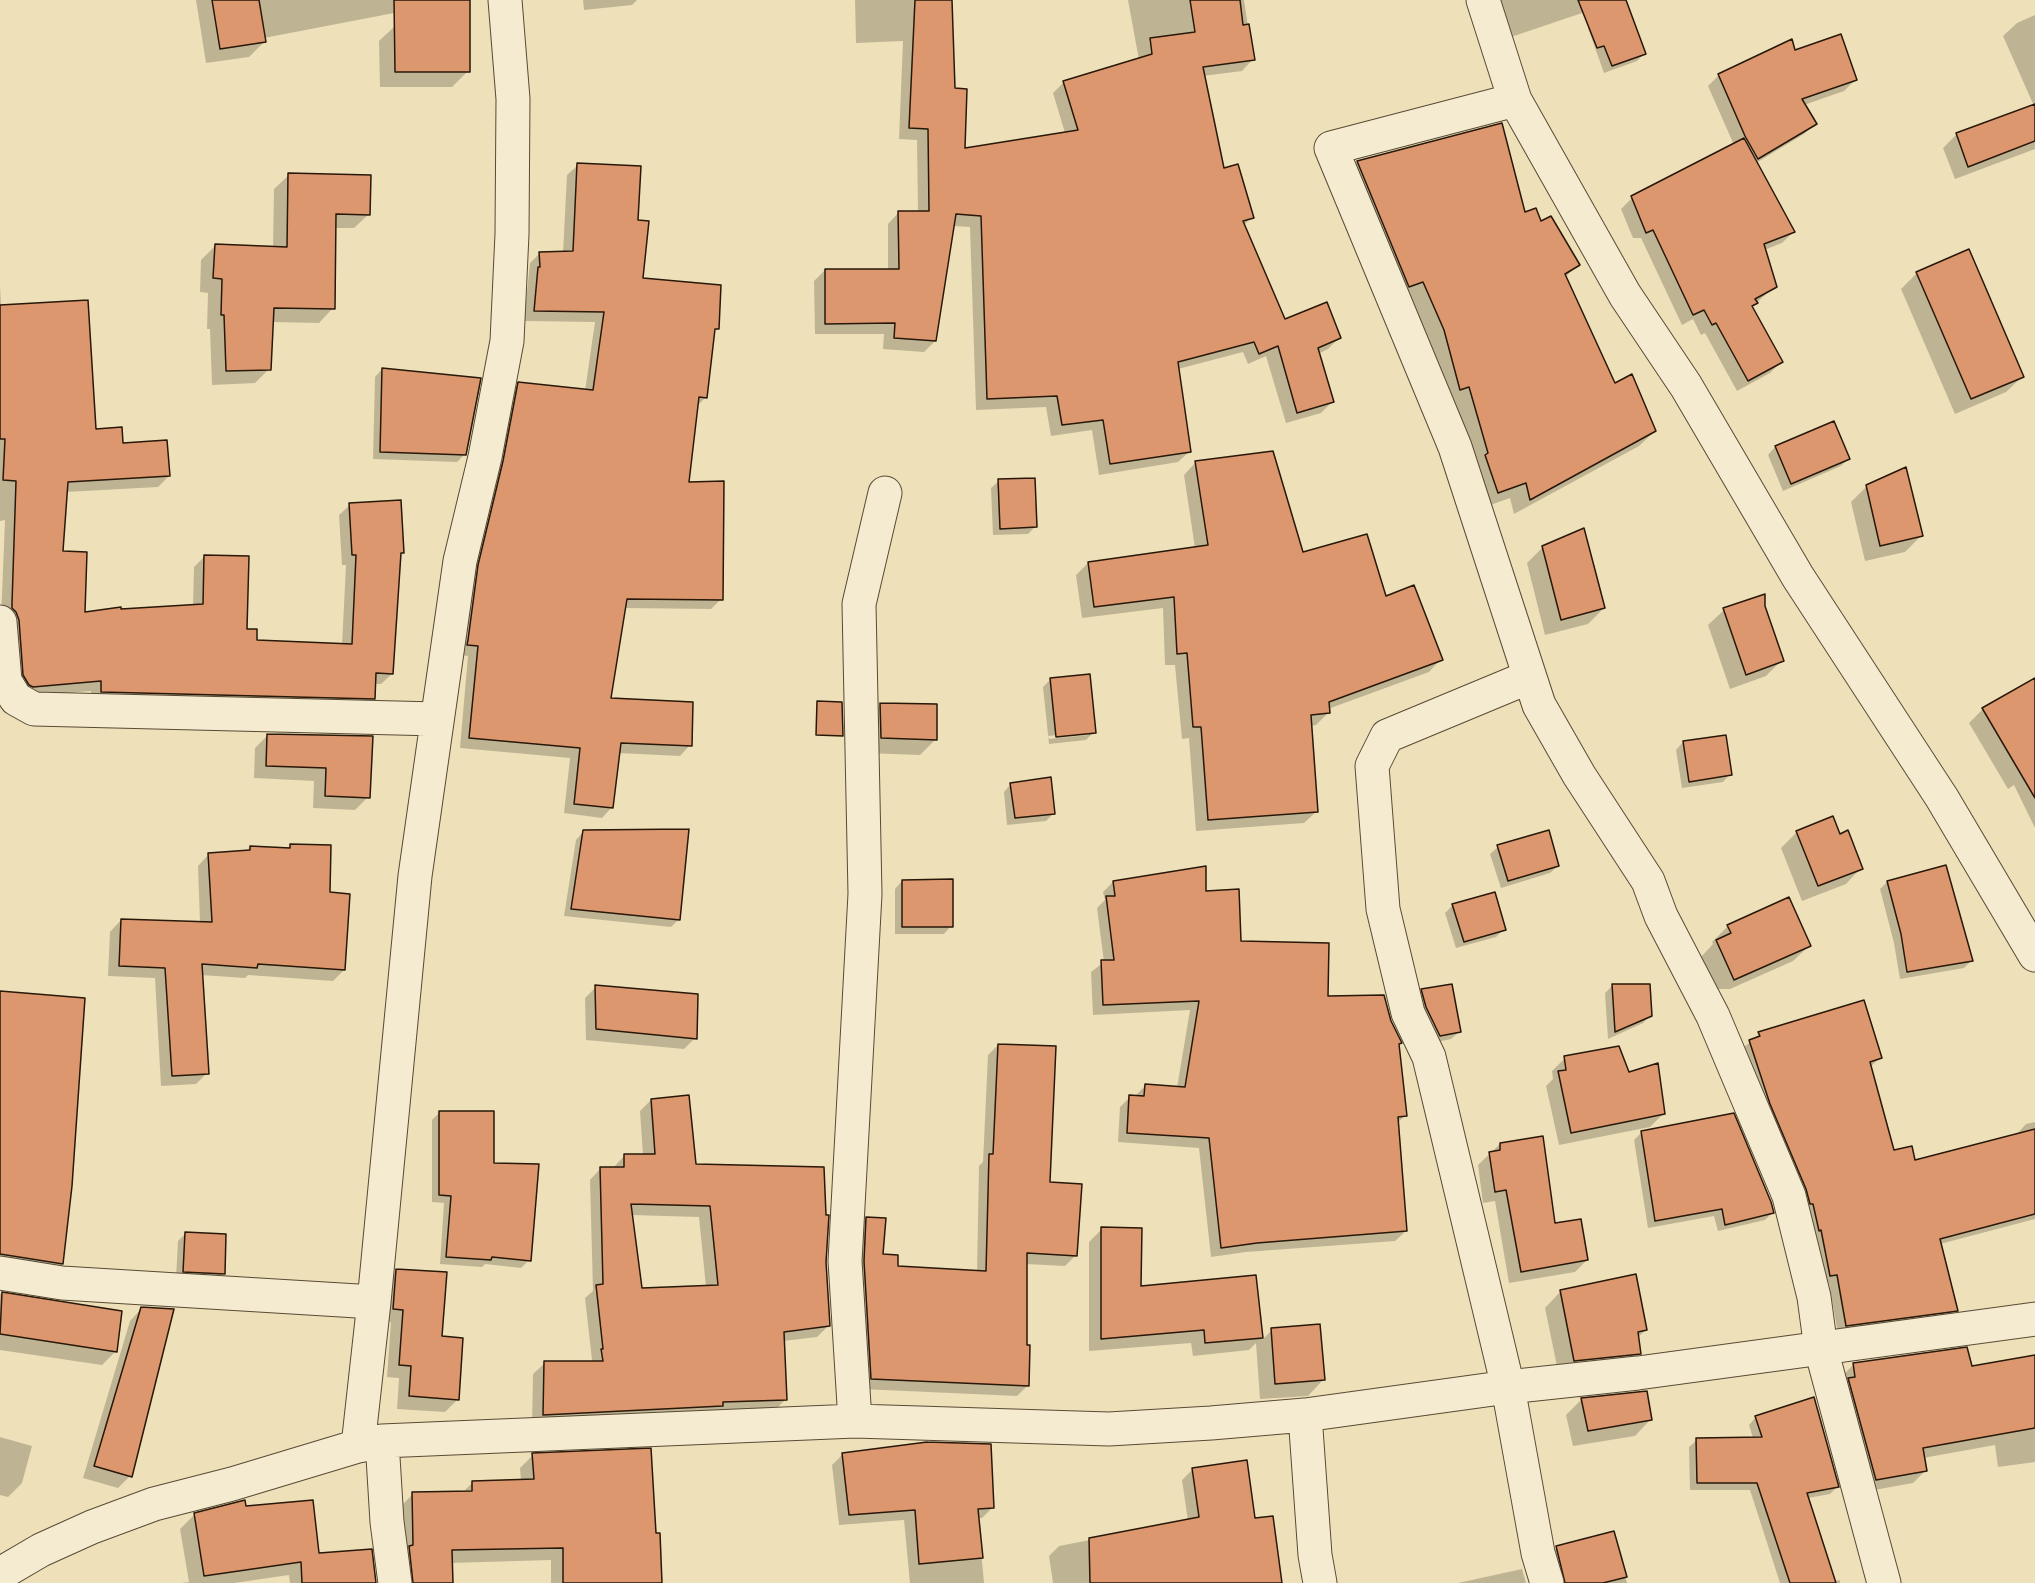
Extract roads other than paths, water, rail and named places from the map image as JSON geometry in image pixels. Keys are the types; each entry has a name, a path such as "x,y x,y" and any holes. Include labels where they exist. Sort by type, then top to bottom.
{"street":[{"path":"395,1583 387,1522 370,1444 374,1302 415,876 460,561 485,457 507,340 512,234 513,99 505,0"},
{"path":"1483,0 1515,100 1625,295 1686,386 1798,577 1942,798 2035,956"},
{"path":"1515,100 1331,148 1455,447 1539,705 1579,775 1648,881 1661,916 1713,1016 1789,1196 1814,1297 1821,1349 1884,1583"},
{"path":"855,1421 845,1261 865,894 859,604 885,493"},
{"path":"0,622 5,681 16,699 34,709 437,720"},
{"path":"1529,677 1387,736 1372,766 1383,909 1408,1013 1429,1057 1508,1387 1538,1553 1547,1583"},
{"path":"0,1273 62,1283 374,1302"},
{"path":"0,1574 41,1550 92,1527 154,1504 370,1444 855,1421 1109,1429 1211,1423 1305,1415 1508,1387 1821,1349 2035,1319"},
{"path":"1305,1415 1315,1555 1320,1583"}]}
